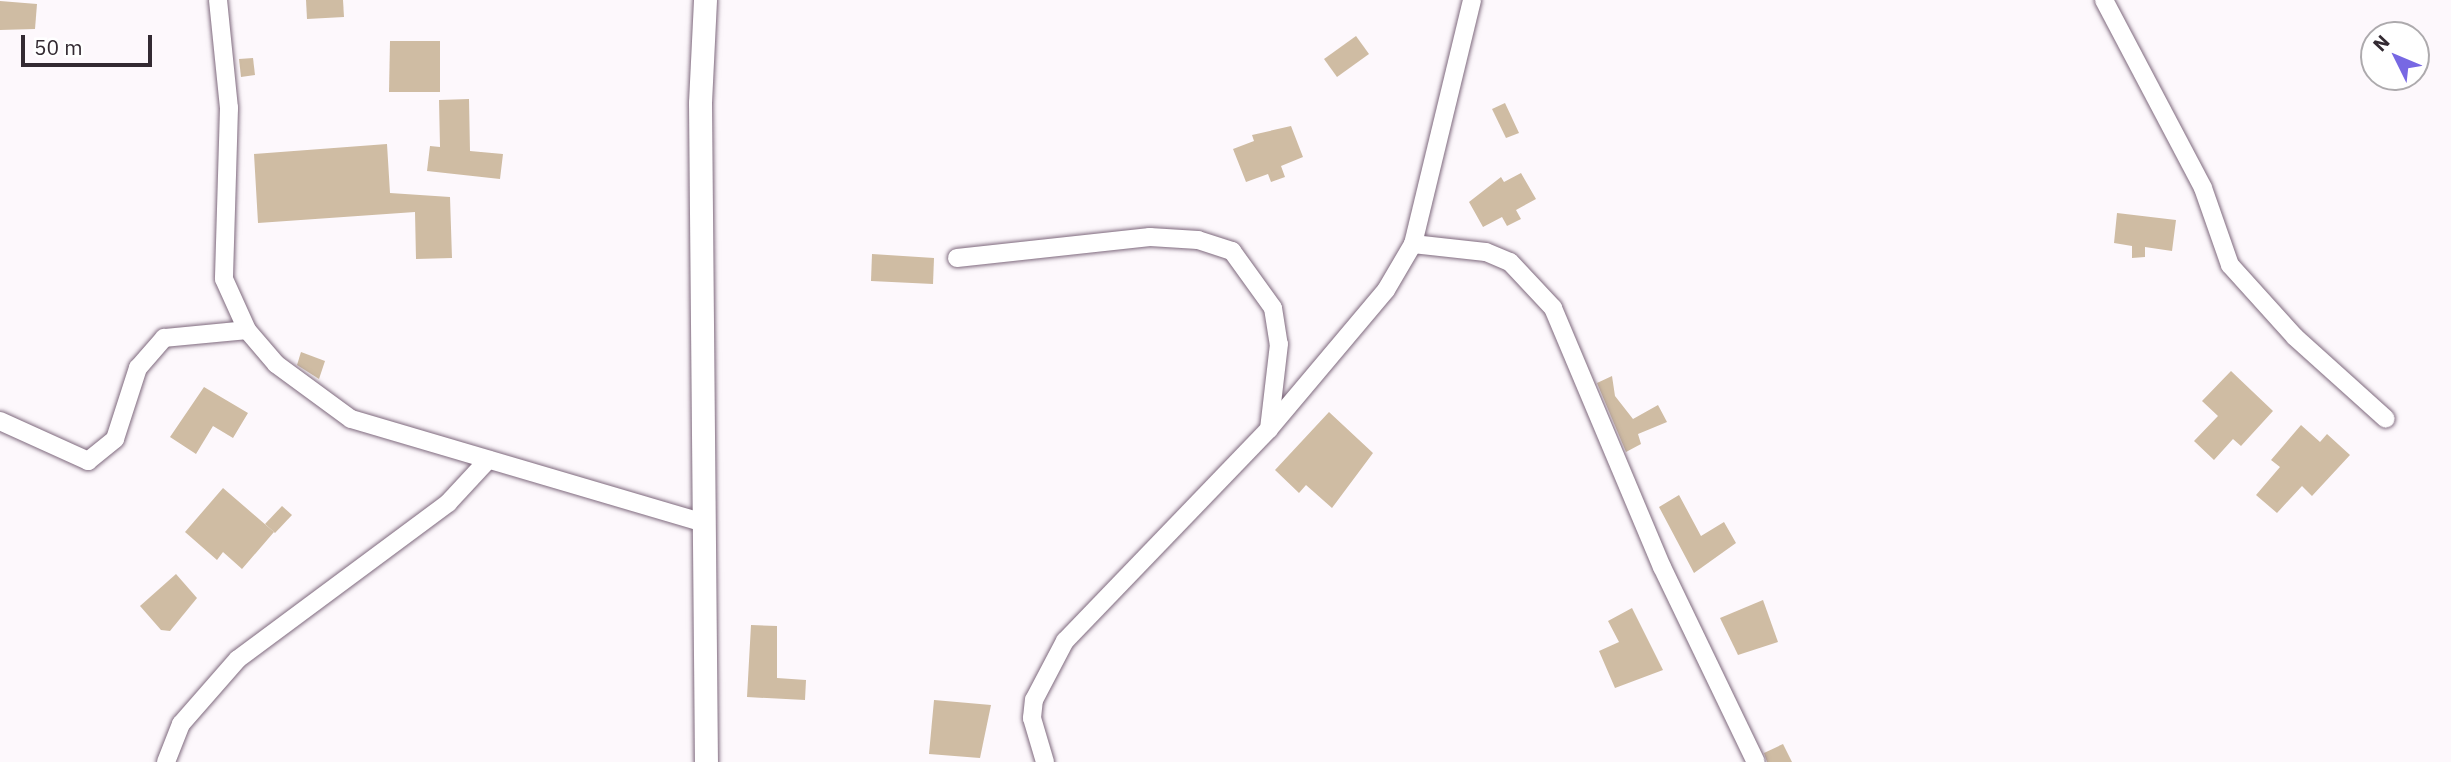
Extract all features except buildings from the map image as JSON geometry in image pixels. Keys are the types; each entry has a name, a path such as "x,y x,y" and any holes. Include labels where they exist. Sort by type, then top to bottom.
{"street":[{"path":"218,0 229,108 224,279 247,330 295,383 351,419 701,522"},
{"path":"705,0 701,522 706,762"},
{"path":"1045,762 1032,718 1042,674 1065,641 1269,429 1379,299 1413,244 1472,0"},
{"path":"2104,0 2203,188 2230,265 2295,337 2386,419"},
{"path":"957,258 1150,237 1198,240 1232,251 1273,307 1279,344 1269,429"},
{"path":"1413,244 1486,252 1510,262 1553,308 1662,567 1756,762"},
{"path":"0,421 89,461 115,439 138,368 164,338 247,330"},
{"path":"166,762 181,724 219,677 448,503 488,460"}]}
